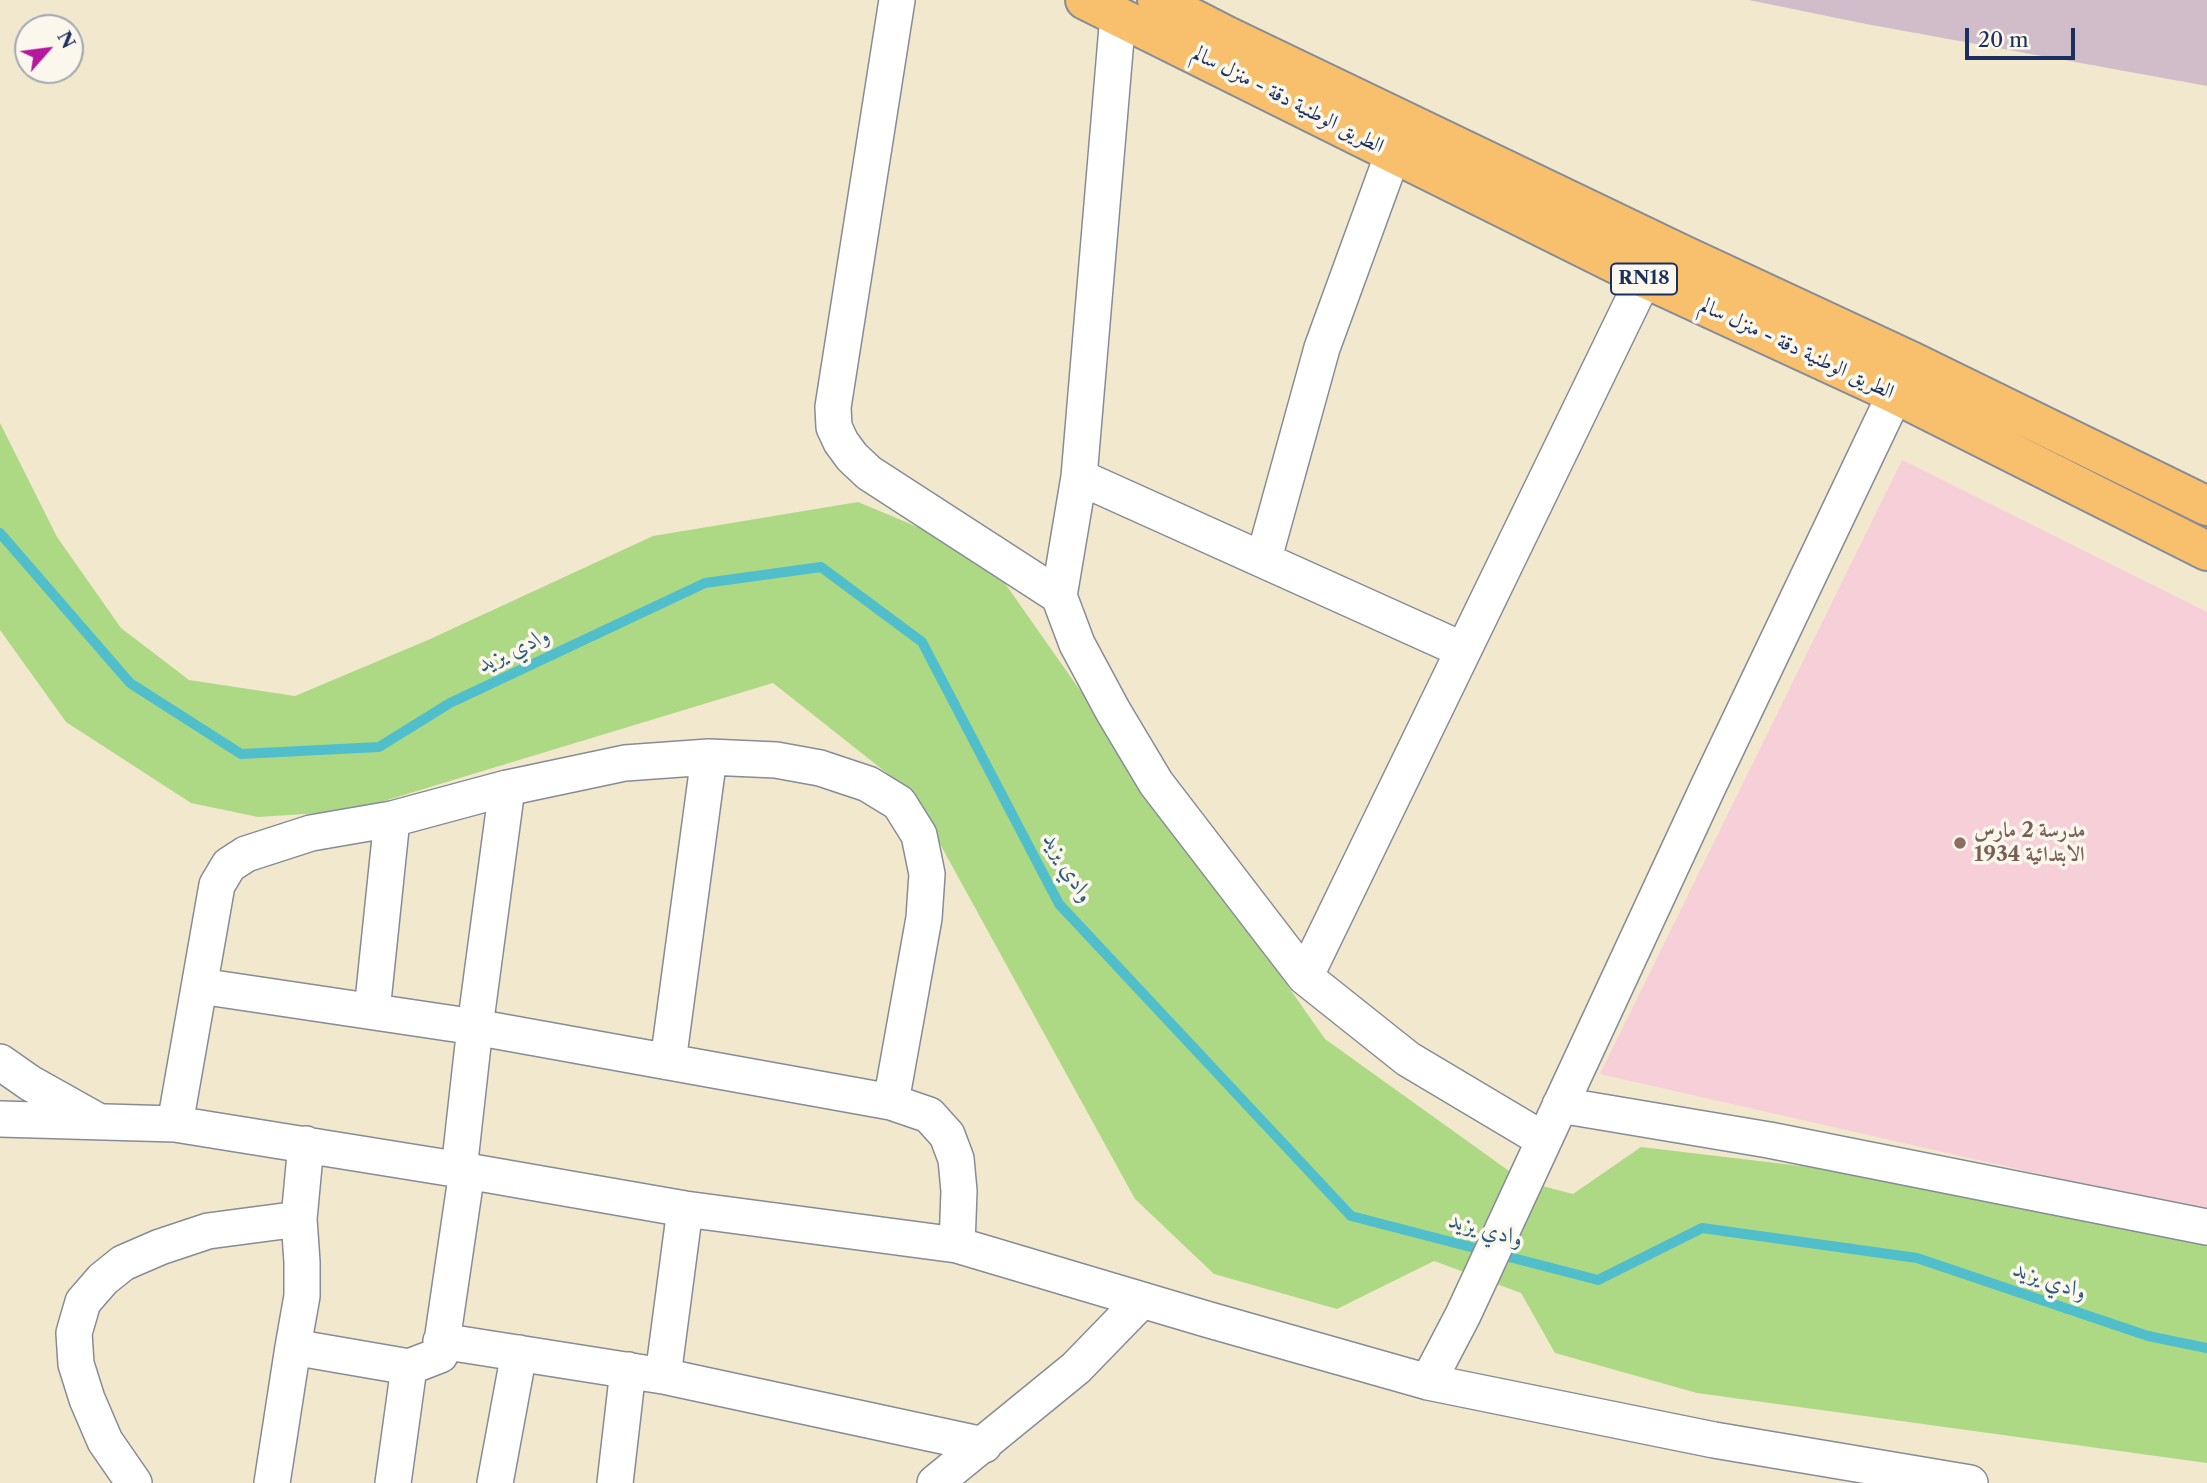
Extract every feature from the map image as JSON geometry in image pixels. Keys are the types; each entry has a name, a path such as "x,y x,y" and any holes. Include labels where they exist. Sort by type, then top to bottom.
{"main road":[{"name":"الطريق الوطنية دقة - منزل سالم","path":"1157,0 1239,42 1644,278 1903,378 2207,506"},
{"name":"الطريق الوطنية دقة - منزل سالم","path":"1101,8 1399,137 1903,378 2207,551"}],"street":[{"path":"897,0 833,408 834,427 852,457 869,473 1059,596"},
{"path":"1101,8 1079,477 1059,596 1077,644 1156,783 1305,977 1408,1059 1540,1151"},
{"path":"1264,558 1322,348 1399,137"},
{"path":"1305,977 1644,278"},
{"path":"1428,1381 1463,1315 1903,378"},
{"path":"1079,477 1264,558 1463,650"},
{"path":"668,1062 709,757"},
{"path":"175,1124 217,885 229,865 246,854 311,833 392,819 507,788 625,763 709,757 776,760 820,768 868,784 899,803 919,835 927,874 925,918 891,1102"},
{"path":"293,1347 408,1367 440,1355 463,1170 475,1027 507,788"},
{"path":"372,1011 392,819"},
{"path":"200,986 475,1027 891,1102 929,1115 947,1135 957,1159 957,1245"},
{"path":"0,1062 30,1083 101,1122"},
{"path":"1560,1105 1769,1140 2207,1227"},
{"path":"0,1119 175,1124 685,1209 957,1245 1428,1381 1714,1440 1958,1482"},
{"path":"272,1483 302,1297 299,1219 306,1144"},
{"path":"663,1376 685,1209"},
{"path":"134,1483 105,1441 76,1364 74,1333 83,1302 103,1279 123,1263 160,1247 208,1231 299,1219"},
{"path":"935,1483 1076,1368 1142,1300"},
{"path":"441,1341 663,1376 984,1445"},
{"path":"495,1483 519,1353"},
{"path":"393,1483 408,1367"},
{"path":"615,1483 628,1370"}],"shaded area":[{"path":"1749,0 2207,0 2207,86 1866,24"},
{"name":"مدرسة 2 مارس 1934 الابتدائية","path":"1902,460 2207,612 2207,1212 1600,1074"}],"green space":[{"path":"0,423 57,537 121,628 189,680 295,696 428,640 653,536 858,502 985,555 1325,1039 1523,1181 1573,1194 1641,1147 1936,1182 2207,1241 2207,1463 1697,1393 1555,1353 1521,1293 1434,1261 1337,1309 1214,1274 1135,1199 912,793 773,683 351,811 258,817 191,803 66,722 0,630"}],"waterway":[{"name":"وادي يزيد","path":"0,533 130,683 241,754 379,747 450,703 705,583 821,567 922,642 1059,904 1351,1216 1598,1280 1702,1228 1917,1258 2148,1336 2207,1348"}],"place":[{"name":"مدرسة 2 مارس 1934 الابتدائية","path":"1960,843"}]}
